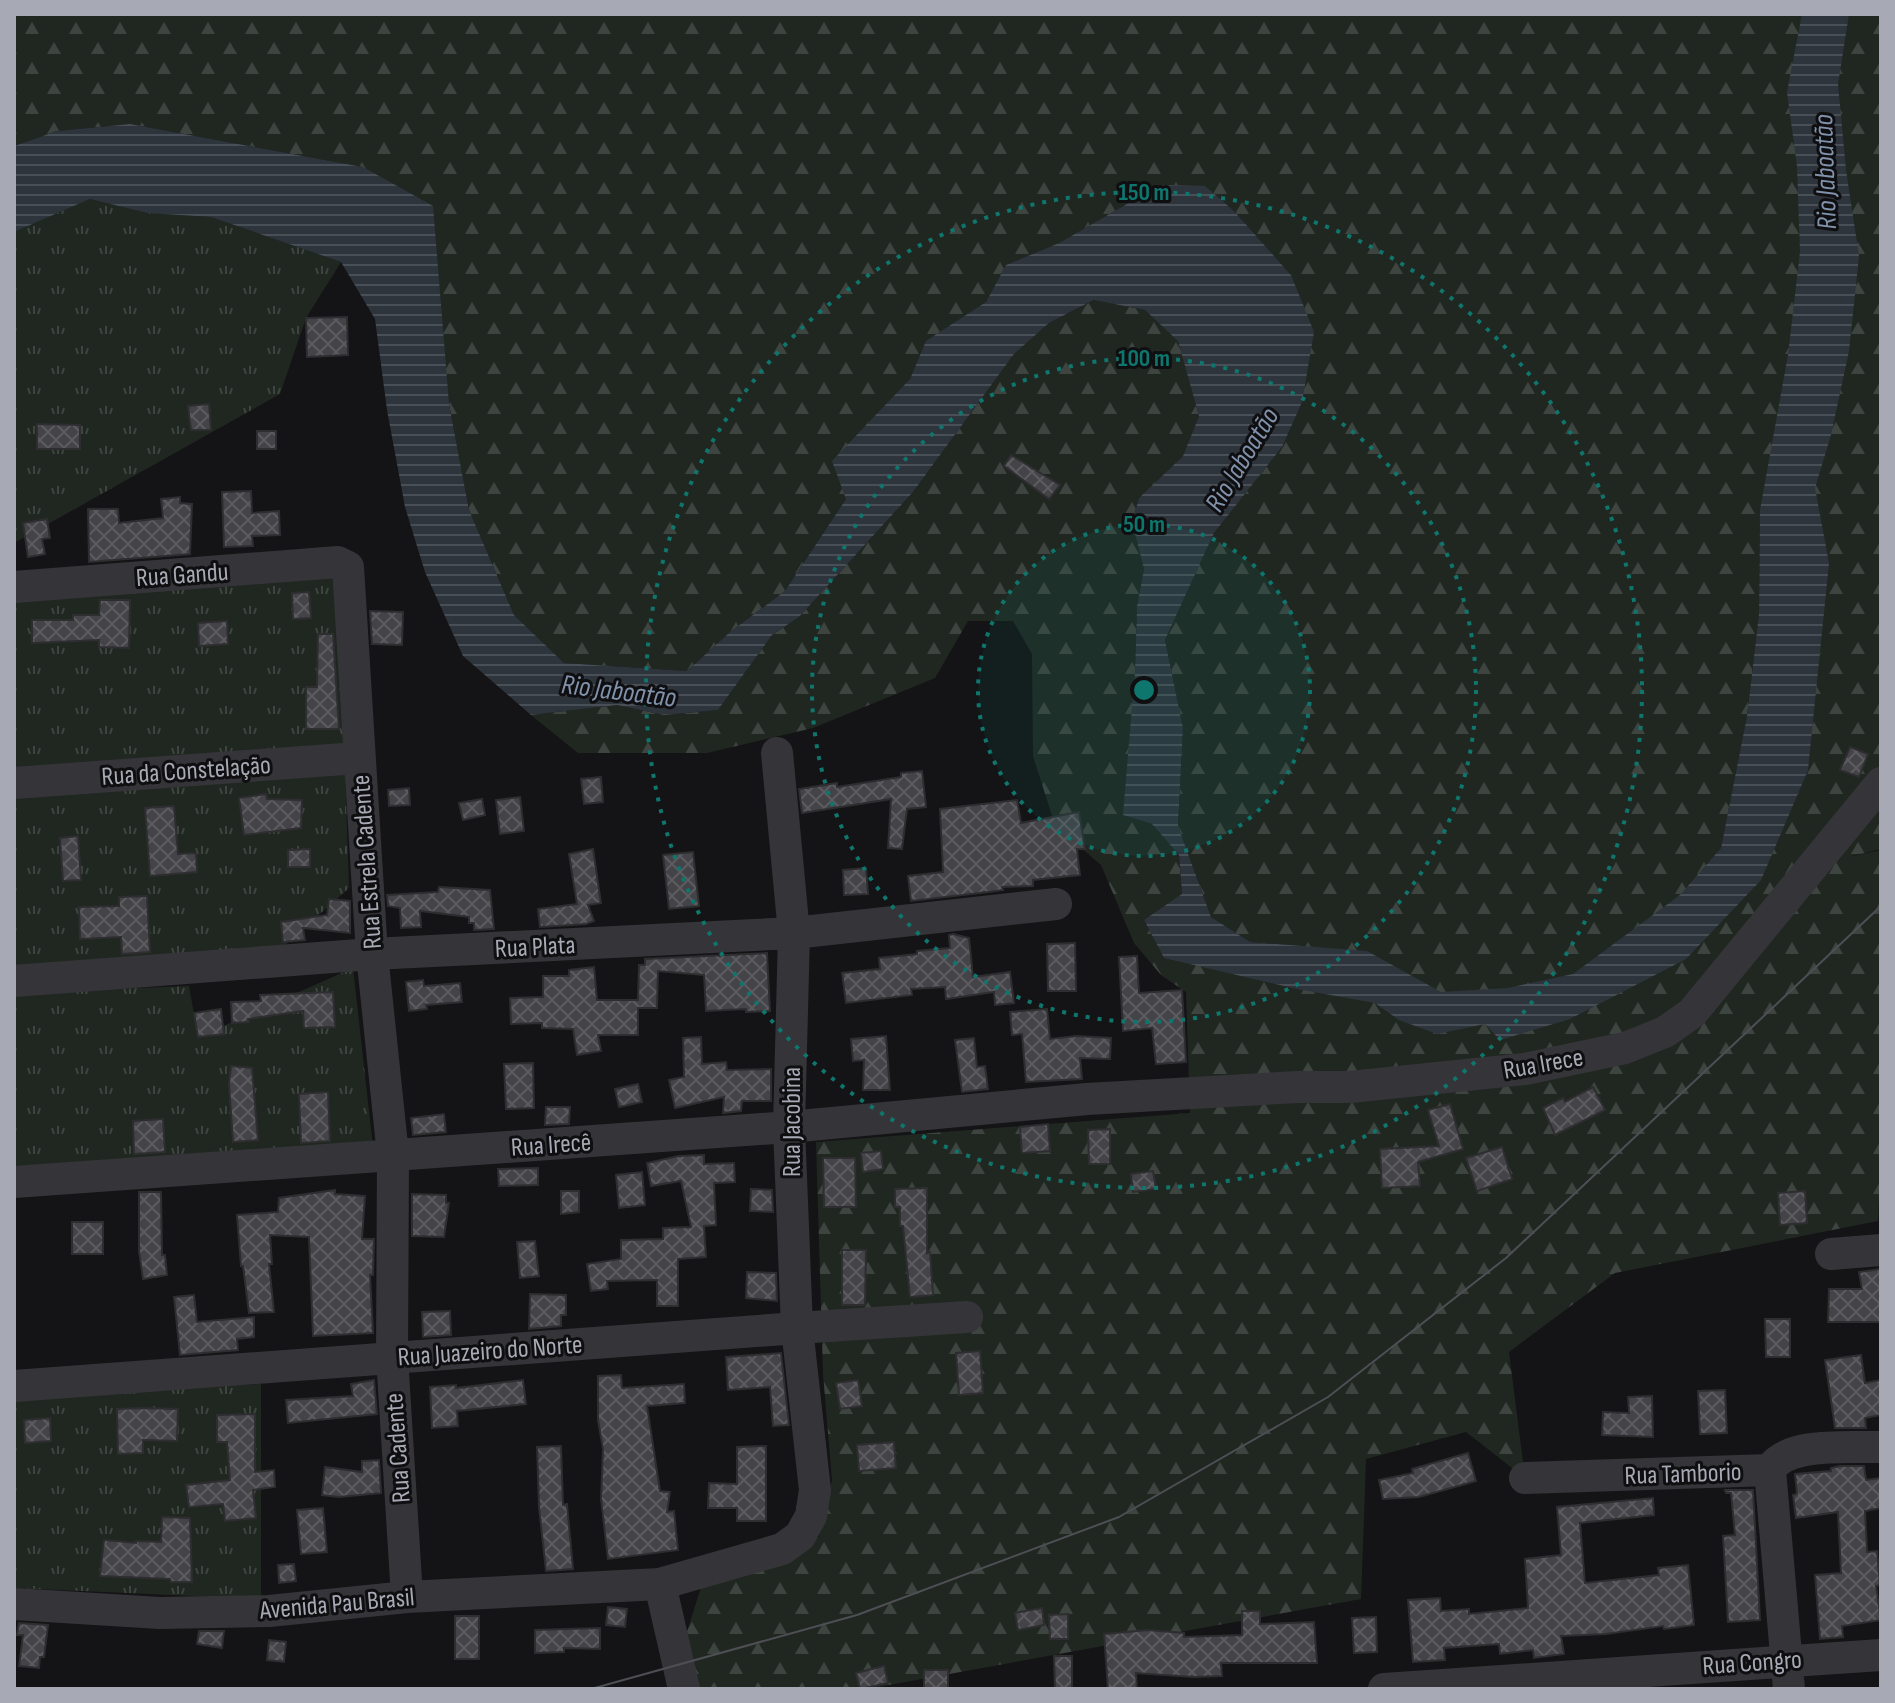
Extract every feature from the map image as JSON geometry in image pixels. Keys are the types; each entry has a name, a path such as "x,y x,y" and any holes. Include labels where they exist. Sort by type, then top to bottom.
{"street":[{"name":"Rua Gandu","path":"14,587 338,562 348,567"},
{"name":"Rua Estrela Cadente","path":"348,567 372,954 393,1155"},
{"name":"Rua Jacobina","path":"777,753 794,933 789,1127 797,1328 815,1490"},
{"name":"Rua da Constelação","path":"14,783 358,758"},
{"name":"Rua Irece","path":"1087,1099 1350,1087 1511,1071 1625,1048 1665,1032 1692,1013 1710,994 1880,778"},
{"name":"Rua Plata","path":"14,981 372,954 794,933 1056,904"},
{"name":"Rua Irecê","path":"14,1182 789,1127 1087,1099"},
{"name":"Rua Cadente","path":"393,1155 392,1357 407,1597"},
{"path":"1831,1254 1881,1250"},
{"name":"Rua Juazeiro do Norte","path":"14,1386 967,1317"},
{"name":"Rua Tamborio","path":"1525,1478 1770,1470 1778,1459 1794,1451 1881,1447"},
{"path":"1770,1470 1788,1674"},
{"name":"Avenida Pau Brasil","path":"14,1604 160,1613 269,1611 407,1597 660,1584 782,1549 800,1536 811,1516 815,1490"},
{"path":"660,1584 684,1689"},
{"name":"Rua Congro","path":"1384,1689 1788,1674 1881,1655"}],"green space":[{"path":"14,14 1881,14 1881,849 1844,858 1881,850 1881,1149 1878,1221 1615,1273 1509,1352 1525,1478 1466,1432 1366,1459 1361,1599 867,1689 694,1689 685,1638 703,1581 819,1537 832,1480 823,1374 816,1142 1190,1113 1186,992 1161,975 1134,943 1101,865 1055,825 1033,756 1032,654 1013,621 968,621 935,678 813,728 707,753 578,753 531,715 617,705 664,715 718,710 772,635 799,617 913,492 1014,354 1049,323 1095,300 1145,310 1178,340 1199,416 1183,456 1139,498 1132,522 1144,569 1137,606 1124,815 1152,824 1179,855 1182,895 1144,920 1164,958 1289,945 1249,942 1211,917 1178,826 1183,728 1165,640 1214,533 1282,447 1291,275 1234,211 1204,186 1160,185 1059,243 1006,265 986,302 927,341 910,379 876,417 846,499 785,591 730,632 687,671 564,663 514,615 469,510 449,404 363,167 130,124 57,131 14,146","holes":["1760,511 1765,871 1692,882 1721,848 1747,716 1759,614"]},
{"path":"90,199 147,213 211,217 341,262 306,318 280,394 14,543 14,232"},
{"path":"338,562 349,888 284,946 14,979 14,598"},
{"path":"353,968 373,1147 14,1166 14,993 189,986 198,1037"},
{"path":"261,1384 261,1599 14,1588 14,1387 135,1388"}],"water":[{"name":"Rio Jaboatão","path":"1802,14 1849,14 1838,84 1846,170 1859,256 1849,351 1831,435 1815,488 1829,563 1808,770 1761,880 1686,959 1570,1019 1500,1040 1485,1024 1437,1034 1399,1020 1375,1003 1297,989 1164,958 1144,920 1182,894 1179,855 1152,824 1123,815 1137,606 1144,569 1132,522 1139,498 1183,456 1199,416 1178,341 1145,310 1094,300 1049,323 1014,354 913,492 799,617 772,635 718,710 664,715 617,705 531,715 463,656 425,572 405,507 387,410 375,319 341,262 211,217 147,213 90,199 14,232 14,146 57,131 130,124 363,167 433,206 449,404 469,510 514,615 564,663 687,671 730,632 785,591 846,499 832,461 910,379 926,341 986,302 1006,265 1059,243 1160,185 1205,186 1234,211 1291,275 1314,332 1302,402 1282,447 1214,533 1165,640 1183,728 1178,826 1211,917 1250,942 1367,951 1441,992 1508,988 1573,974 1680,895 1721,848 1747,716 1759,614 1760,510 1788,355 1800,252 1797,166 1787,92"}],"building":[{"path":"347,317 348,355 307,357 306,318"},
{"path":"209,404 211,430 191,430 188,406"},
{"path":"37,424 80,425 80,449 37,449"},
{"path":"257,431 276,431 276,449 257,449"},
{"path":"1011,455 1060,485 1049,499 1004,466"},
{"path":"251,491 252,513 279,511 280,535 252,536 253,546 224,547 222,492"},
{"path":"180,497 180,503 192,504 190,554 89,562 88,509 118,509 119,523 163,518 161,499"},
{"path":"47,519 50,538 42,539 45,554 28,557 23,523"},
{"path":"309,592 311,618 293,619 292,593"},
{"path":"100,600 130,600 129,648 99,647 99,640 32,643 32,620 73,620 73,615 99,615"},
{"path":"370,611 403,612 402,645 372,644"},
{"path":"227,621 228,644 199,646 198,623"},
{"path":"318,634 333,634 339,729 306,729 306,687 317,687"},
{"path":"1850,747 1868,754 1859,777 1840,770"},
{"path":"922,771 926,807 907,809 902,849 888,848 891,799 802,813 799,789 837,783 837,787"},
{"path":"601,777 603,802 584,804 581,779"},
{"path":"409,788 410,805 389,806 388,790"},
{"path":"266,794 267,799 302,800 301,828 244,835 239,798"},
{"path":"520,797 524,831 500,834 496,800"},
{"path":"482,799 485,815 463,820 459,803"},
{"path":"1017,800 1021,823 1079,812 1085,849 1077,849 1080,875 1033,880 1033,886 1002,887 1003,890 911,901 908,876 943,872 940,809"},
{"path":"174,806 178,854 196,853 197,872 150,876 145,808"},
{"path":"78,836 81,880 63,881 60,838"},
{"path":"310,849 310,867 288,867 288,850"},
{"path":"593,849 601,903 588,905 594,921 540,927 538,909 577,904 569,854"},
{"path":"693,852 699,906 669,909 663,855"},
{"path":"866,868 868,894 844,895 843,870"},
{"path":"439,887 490,890 494,929 474,930 474,923 469,923 469,917 420,911 421,927 401,928 400,908 388,906 387,895 438,892"},
{"path":"147,896 150,952 122,954 121,937 80,939 79,907 119,906 119,897"},
{"path":"329,899 350,901 350,933 303,928 305,940 283,942 281,922 327,915"},
{"path":"949,935 969,938 973,977 1010,972 1014,1003 995,1005 994,992 946,999 945,987 911,989 912,995 846,1003 842,973 880,969 879,958 950,948"},
{"path":"1075,943 1076,991 1048,991 1047,944"},
{"path":"767,953 770,1011 706,1011 704,975 658,971 657,1008 638,1008 638,1035 598,1035 601,1051 577,1055 573,1029 542,1028 542,1023 511,1024 510,998 543,997 543,976 569,976 569,970 594,967 597,1000 638,1000 639,965 645,965 645,959"},
{"path":"1137,956 1139,993 1182,990 1186,1062 1156,1064 1152,1028 1123,1031 1119,957"},
{"path":"423,980 424,986 460,983 462,1002 426,1005 427,1009 409,1011 406,982"},
{"path":"333,992 335,1027 304,1028 303,1011 232,1023 231,1002 261,1001 260,995"},
{"path":"221,1009 224,1034 198,1037 194,1013"},
{"path":"1047,1009 1050,1039 1077,1036 1111,1038 1110,1059 1080,1058 1082,1079 1026,1082 1022,1034 1012,1035 1010,1012"},
{"path":"886,1036 890,1090 863,1090 864,1060 853,1061 851,1039"},
{"path":"701,1037 702,1064 726,1062 727,1070 771,1069 771,1101 742,1101 741,1111 723,1113 724,1097 675,1108 669,1080 684,1077 683,1038"},
{"path":"974,1038 977,1067 985,1066 988,1089 962,1092 955,1040"},
{"path":"533,1063 534,1108 506,1109 504,1064"},
{"path":"231,1066 252,1068 258,1140 233,1142 229,1084"},
{"path":"638,1084 642,1102 619,1107 615,1089"},
{"path":"1593,1087 1605,1110 1555,1135 1543,1108 1563,1098 1565,1102"},
{"path":"328,1092 330,1141 301,1143 299,1094"},
{"path":"1450,1104 1463,1149 1418,1162 1420,1186 1382,1188 1380,1149 1439,1146 1428,1110"},
{"path":"546,1107 570,1107 569,1124 545,1125"},
{"path":"444,1114 446,1132 413,1135 411,1118"},
{"path":"163,1119 165,1152 134,1154 133,1121"},
{"path":"1048,1124 1050,1151 1022,1153 1020,1127"},
{"path":"1110,1129 1110,1164 1089,1164 1088,1130"},
{"path":"1502,1147 1512,1179 1477,1191 1466,1158"},
{"path":"881,1151 883,1169 863,1172 861,1153"},
{"path":"704,1155 704,1164 734,1163 735,1182 714,1183 716,1225 704,1226 706,1257 678,1259 678,1306 657,1306 657,1280 607,1281 608,1289 591,1291 587,1264 621,1259 621,1240 663,1239 663,1228 691,1227 681,1181 651,1186 647,1163 679,1156"},
{"path":"823,1158 855,1158 856,1207 824,1207"},
{"path":"538,1168 538,1185 499,1186 498,1169"},
{"path":"1153,1171 1156,1189 1133,1192 1131,1174"},
{"path":"642,1172 645,1205 619,1208 616,1175"},
{"path":"927,1188 927,1253 930,1252 933,1295 910,1297 903,1226 900,1226 900,1207 895,1207 895,1189"},
{"path":"751,1189 772,1190 773,1212 750,1211"},
{"path":"335,1190 335,1194 365,1196 362,1239 374,1239 373,1275 370,1275 373,1333 313,1336 309,1237 270,1235 272,1264 269,1264 274,1312 249,1313 237,1215 278,1212 279,1198"},
{"path":"561,1191 579,1191 579,1212 561,1214"},
{"path":"1805,1191 1807,1223 1780,1225 1778,1193"},
{"path":"139,1192 161,1192 162,1255 165,1255 167,1275 143,1279 139,1251"},
{"path":"412,1194 446,1195 446,1203 449,1203 444,1237 412,1236"},
{"path":"72,1222 103,1222 103,1254 72,1254"},
{"path":"535,1241 539,1276 520,1278 517,1242"},
{"path":"842,1250 866,1250 865,1305 842,1305"},
{"path":"1881,1269 1881,1322 1828,1322 1829,1289 1862,1289 1859,1272"},
{"path":"747,1272 776,1273 777,1301 746,1298"},
{"path":"530,1294 566,1295 566,1315 561,1315 561,1326 529,1329"},
{"path":"194,1295 197,1322 254,1317 254,1337 237,1339 238,1350 180,1355 174,1297"},
{"path":"450,1311 451,1335 423,1337 422,1312"},
{"path":"1765,1319 1790,1319 1790,1357 1766,1357"},
{"path":"980,1351 983,1393 959,1395 956,1353"},
{"path":"781,1353 789,1425 773,1426 770,1387 728,1390 726,1357"},
{"path":"1861,1355 1865,1383 1881,1380 1881,1415 1865,1418 1866,1428 1835,1428 1825,1360"},
{"path":"621,1375 622,1388 684,1384 685,1403 647,1406 660,1491 670,1492 667,1512 674,1511 678,1550 608,1559 601,1499 603,1449 598,1420 598,1376"},
{"path":"374,1380 377,1414 288,1423 286,1400 353,1396 351,1384"},
{"path":"523,1380 526,1404 457,1411 458,1426 432,1428 430,1387 456,1385 456,1388"},
{"path":"858,1380 862,1406 840,1409 836,1383"},
{"path":"1725,1390 1727,1433 1700,1434 1698,1391"},
{"path":"1652,1396 1653,1437 1602,1435 1603,1412 1629,1413 1628,1397"},
{"path":"117,1409 178,1409 177,1441 143,1440 143,1453 118,1454"},
{"path":"255,1414 255,1472 274,1470 275,1487 253,1490 256,1518 225,1521 223,1504 189,1507 186,1485 230,1480 227,1442 217,1442 217,1415"},
{"path":"50,1418 51,1441 25,1443 24,1420"},
{"path":"894,1442 896,1468 859,1471 857,1445"},
{"path":"561,1446 563,1505 567,1504 573,1569 546,1571 537,1447"},
{"path":"766,1446 766,1521 737,1521 737,1508 708,1508 709,1483 737,1484 737,1447"},
{"path":"1468,1453 1476,1481 1419,1497 1383,1499 1379,1480 1413,1473 1412,1469"},
{"path":"379,1460 381,1493 339,1497 322,1495 325,1467 362,1472 362,1461"},
{"path":"1864,1466 1866,1480 1881,1478 1881,1508 1865,1511 1867,1552 1877,1551 1880,1585 1876,1586 1881,1620 1842,1626 1843,1637 1820,1639 1815,1575 1841,1573 1838,1512 1796,1518 1793,1495 1797,1494 1795,1474 1831,1471 1831,1468"},
{"path":"1725,1490 1753,1490 1760,1620 1728,1622 1723,1536 1735,1535 1731,1493"},
{"path":"1653,1498 1654,1515 1580,1523 1585,1583 1659,1575 1658,1568 1688,1565 1694,1625 1561,1636 1564,1654 1534,1658 1533,1650 1500,1654 1499,1644 1444,1648 1445,1660 1413,1662 1408,1600 1440,1598 1441,1611 1469,1609 1469,1614 1528,1608 1525,1559 1561,1555 1557,1507"},
{"path":"323,1508 327,1552 301,1554 297,1510"},
{"path":"162,1517 190,1518 192,1582 100,1576 104,1540 161,1542"},
{"path":"294,1564 296,1581 279,1583 278,1565"},
{"path":"608,1607 627,1609 625,1627 606,1625"},
{"path":"1042,1608 1044,1625 1018,1630 1015,1613"},
{"path":"1242,1611 1260,1611 1260,1624 1314,1622 1317,1663 1221,1663 1222,1676 1136,1673 1137,1689 1108,1689 1104,1634 1148,1630 1184,1633 1184,1637 1242,1635"},
{"path":"1068,1614 1068,1639 1050,1639 1049,1615"},
{"path":"455,1616 479,1616 479,1659 455,1659"},
{"path":"1376,1617 1377,1652 1354,1653 1352,1618"},
{"path":"19,1623 48,1625 44,1657 40,1657 39,1668 19,1666 23,1635 17,1635"},
{"path":"600,1628 600,1649 564,1648 564,1652 535,1653 535,1630"},
{"path":"199,1631 224,1631 222,1648 197,1644"},
{"path":"269,1640 286,1642 284,1662 267,1660"},
{"path":"1054,1656 1072,1656 1072,1689 1055,1689"},
{"path":"884,1666 888,1683 860,1689 856,1673"},
{"path":"924,1670 948,1670 948,1689 924,1689"}],"tram line":[{"path":"591,1689 857,1615 1119,1517 1328,1397 1506,1258 1881,906"}]}
